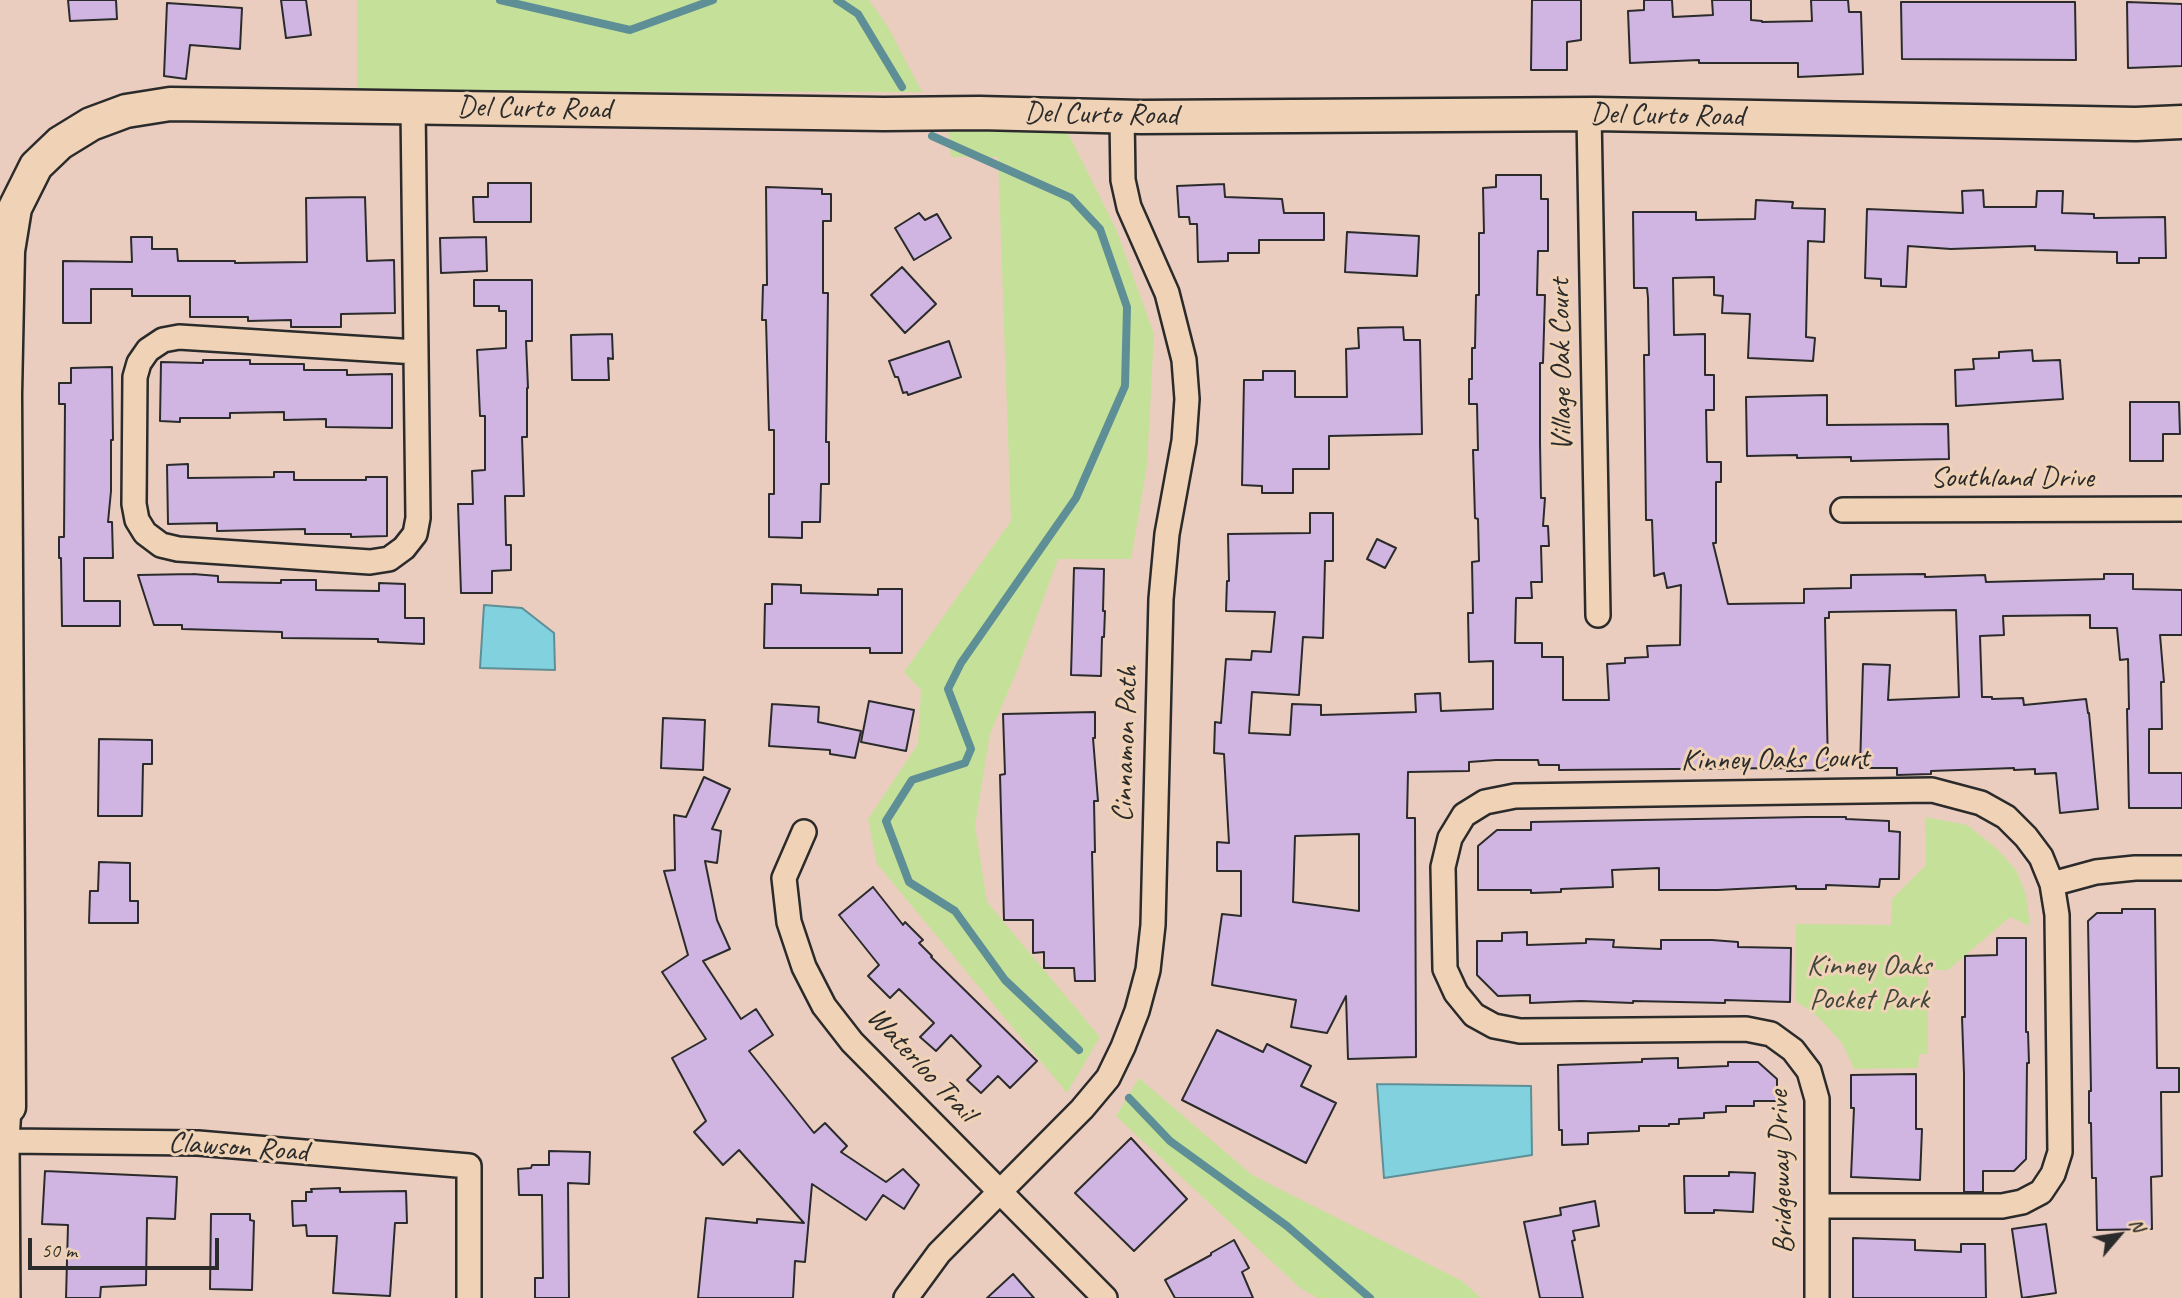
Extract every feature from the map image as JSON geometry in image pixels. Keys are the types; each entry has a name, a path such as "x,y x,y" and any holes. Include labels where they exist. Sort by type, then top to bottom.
{"street":[{"name":"Del Curto Road","path":"3,394 8,251 15,208 36,166 60,143 91,124 126,111 170,104 1122,117 1589,114 2136,124 2182,122"},
{"path":"413,107 416,352 418,518 415,534 404,548 388,559 370,562 178,549 161,545 145,533 137,520 134,505 135,377 139,363 148,350 163,340 178,337 416,352"},
{"name":"Village Oak Court","path":"1589,114 1598,615"},
{"name":"Cinnamon Path","path":"906,1298 939,1253 1082,1108 1108,1077 1137,1011 1147,970 1153,925 1161,599 1167,534 1184,441 1187,399 1184,360 1167,293 1129,207 1123,180 1122,117"},
{"path":"3,394 4,1107 7,1141 8,1298"},
{"name":"Southland Drive","path":"1843,510 2182,509"},
{"name":"Kinney Oaks Court","path":"1793,1050 1770,1034 1746,1029 1520,1031 1494,1026 1474,1015 1456,993 1445,969 1443,867 1450,838 1464,815 1485,802 1515,796 1932,790 1981,803 2006,817 2026,837 2041,857 2052,884 2057,915 2060,1152 2053,1174 2041,1192 2022,1202 2002,1206 1818,1206"},
{"name":"Waterloo Trail","path":"804,832 784,878 789,922 804,967 824,1006 852,1042 1105,1298"},
{"path":"2052,884 2096,872 2135,868 2182,868"},
{"name":"Bridgeway Drive","path":"1793,1050 1810,1071 1817,1099 1817,1298"},
{"name":"Clawson Road","path":"7,1141 198,1143 469,1166 469,1298"}],"green space":[{"path":"357,0 869,0 888,27 922,92 357,91"},
{"path":"948,129 1067,131 1116,229 1154,334 1147,466 1131,559 1058,559 1016,673 990,734 975,826 987,902 1100,1037 1067,1093 877,864 868,819 918,744 921,690 904,672 1011,521 998,157 951,157"},
{"name":"Kinney Oaks Pocket Park","path":"1925,817 1967,825 1996,848 2016,870 2026,895 2030,926 2010,917 1948,970 1928,970 1928,1054 1919,1054 1918,1068 1854,1069 1842,1043 1818,1017 1796,1001 1796,924 1891,925 1892,899 1926,865"},
{"path":"1139,1078 1252,1175 1462,1281 1481,1298 1318,1298 1300,1288 1116,1116"}],"water":[{"path":"484,605 522,608 554,633 555,670 480,668"},
{"path":"1377,1084 1531,1086 1532,1155 1384,1178"}],"building":[{"path":"68,0 116,0 117,19 70,21"},
{"path":"281,0 306,0 311,35 286,38"},
{"path":"1532,0 1581,0 1581,40 1567,42 1567,70 1531,70"},
{"path":"1644,0 1672,0 1673,17 1713,15 1712,0 1751,0 1751,20 1762,22 1812,21 1811,0 1848,0 1849,12 1861,12 1863,74 1798,77 1798,63 1699,63 1699,60 1630,63 1628,11 1644,10"},
{"path":"1901,2 2075,2 2076,60 1902,59"},
{"path":"2127,2 2182,4 2182,66 2128,68"},
{"path":"167,3 242,8 240,49 190,45 186,79 164,76"},
{"path":"1496,175 1541,175 1541,199 1548,199 1548,251 1538,251 1537,295 1545,295 1543,363 1540,363 1540,443 1541,498 1545,498 1543,526 1548,526 1549,546 1541,546 1542,582 1531,582 1532,598 1516,598 1515,643 1542,643 1542,657 1563,657 1563,700 1609,700 1607,664 1625,663 1625,658 1648,657 1647,646 1680,645 1681,585 1667,588 1664,573 1654,576 1652,520 1646,520 1644,355 1649,355 1648,298 1647,288 1634,288 1633,212 1696,212 1696,220 1755,219 1756,200 1793,202 1792,208 1825,209 1824,242 1808,241 1806,337 1815,338 1813,361 1748,358 1750,314 1722,313 1723,296 1714,295 1714,277 1673,278 1674,335 1705,334 1705,375 1714,375 1714,410 1706,410 1707,462 1721,462 1721,482 1716,482 1716,543 1713,543 1728,604 1804,603 1804,589 1851,588 1851,575 1985,575 1986,582 2104,579 2104,574 2133,574 2133,589 2182,590 2182,635 2160,635 2164,682 2161,682 2162,729 2149,729 2149,773 2182,773 2182,808 2129,808 2128,659 2120,660 2117,628 2090,628 2090,615 2003,616 2004,635 1980,636 1982,697 2023,698 2024,705 2086,699 2098,809 2060,813 2056,773 2035,774 2035,769 2014,768 1897,775 1897,768 1860,768 1863,664 1890,665 1888,700 1959,697 1956,610 1829,612 1829,618 1825,618 1828,770 1559,770 1559,765 1539,765 1538,760 1496,760 1469,762 1469,771 1408,772 1407,818 1415,818 1416,1057 1348,1059 1346,996 1327,1033 1291,1027 1296,1000 1212,985 1222,914 1241,916 1241,871 1217,871 1217,842 1229,843 1224,754 1214,753 1215,722 1221,723 1226,659 1251,660 1252,651 1271,652 1275,612 1226,611 1229,581 1228,534 1310,533 1310,513 1333,513 1333,561 1325,561 1323,638 1303,637 1299,695 1252,692 1249,733 1290,735 1292,704 1321,705 1321,715 1416,712 1415,694 1440,693 1441,711 1493,709 1493,661 1469,662 1468,613 1473,613 1472,562 1479,561 1473,450 1478,450 1477,404 1469,404 1469,379 1472,379 1472,348 1475,348 1476,295 1479,295 1479,233 1484,233 1483,188 1496,187","holes":["1359,834 1359,911 1293,902 1295,836"]},
{"path":"488,183 531,183 531,222 474,222 473,197 488,197"},
{"path":"1224,184 1225,197 1282,199 1284,213 1324,213 1324,240 1259,240 1259,253 1228,253 1228,261 1198,262 1197,224 1190,224 1189,217 1179,217 1177,186"},
{"path":"766,187 822,189 822,194 831,194 831,221 823,221 823,293 828,293 826,442 829,442 829,484 821,484 820,522 802,522 802,538 769,537 769,494 774,494 774,430 769,430 766,320 762,320 763,285 767,285"},
{"path":"1983,190 1984,207 2036,207 2037,191 2063,191 2062,213 2094,214 2094,218 2165,217 2166,258 2139,258 2139,263 2117,263 2117,252 2035,250 2035,246 1951,249 1908,246 1906,287 1881,286 1881,279 1865,278 1867,209 1963,213 1962,191"},
{"path":"365,197 367,261 394,260 395,313 341,314 341,327 291,327 291,320 248,321 248,317 190,317 190,296 132,296 132,289 91,289 91,323 63,323 63,261 132,262 131,237 152,237 152,249 177,249 178,261 307,262 306,198"},
{"path":"919,213 925,220 937,214 951,238 914,260 895,228"},
{"path":"1347,232 1419,236 1417,276 1345,272"},
{"path":"486,237 487,271 441,273 440,238"},
{"path":"902,267 936,304 905,333 871,295"},
{"path":"474,280 532,280 532,341 526,341 527,437 522,437 524,496 505,496 506,545 511,545 511,570 492,571 492,593 461,593 458,504 473,504 472,471 485,470 485,416 480,416 477,350 506,348 506,311 499,311 499,306 474,306"},
{"path":"1403,327 1404,340 1420,340 1422,434 1329,436 1329,469 1293,469 1293,493 1262,493 1262,486 1242,485 1244,380 1263,380 1263,371 1295,371 1295,397 1347,397 1346,349 1359,348 1358,328"},
{"path":"612,334 613,359 608,358 609,380 572,380 571,335"},
{"path":"949,341 961,377 908,395 907,392 903,393 889,361"},
{"path":"2032,350 2033,361 2060,360 2063,399 1956,406 1955,370 1974,369 1973,359 1999,358 1999,352"},
{"path":"203,360 250,360 250,364 304,364 304,370 347,370 347,375 392,374 392,428 326,427 326,419 284,420 284,412 230,413 230,418 180,418 180,422 160,421 161,362 203,363"},
{"path":"112,367 113,440 108,522 112,522 113,558 84,558 84,601 120,601 120,626 62,626 59,537 64,537 65,404 59,404 59,383 71,383 71,368"},
{"path":"1827,395 1827,425 1948,424 1949,459 1851,461 1851,457 1747,456 1746,397"},
{"path":"2130,402 2179,402 2180,434 2163,434 2163,461 2130,461"},
{"path":"188,464 188,478 274,477 274,472 294,472 294,480 366,480 366,477 387,477 387,536 305,534 305,529 217,531 217,523 168,524 167,465"},
{"path":"1377,539 1396,548 1385,568 1367,559"},
{"path":"1074,568 1104,569 1105,611 1101,676 1071,675"},
{"path":"138,575 218,576 218,582 281,583 281,580 316,580 316,590 379,591 379,583 405,584 405,618 424,618 424,644 378,642 378,639 282,638 282,632 182,629 182,625 154,625"},
{"path":"772,584 801,585 801,593 878,595 878,589 902,589 902,653 870,653 870,648 764,648 765,604 772,604"},
{"path":"869,701 914,710 906,751 861,742"},
{"path":"772,704 819,707 818,722 861,731 855,758 830,754 830,750 769,746"},
{"path":"1095,712 1093,738 1098,801 1094,801 1095,852 1092,852 1095,981 1075,981 1074,968 1044,968 1044,952 1033,953 1033,920 1004,920 1000,775 1005,774 1003,714"},
{"path":"663,718 705,720 703,770 661,768"},
{"path":"99,739 152,740 152,764 143,764 142,816 98,816"},
{"path":"704,777 730,789 712,829 721,831 717,863 705,861 717,920 730,949 703,961 741,1019 756,1009 773,1035 749,1051 814,1133 825,1123 847,1146 841,1152 886,1182 903,1169 919,1185 904,1209 883,1195 866,1220 812,1184 805,1262 795,1261 793,1298 698,1298 706,1218 757,1223 757,1219 804,1223 739,1150 723,1165 694,1132 706,1121 672,1058 706,1039 662,972 688,955 664,871 675,870 674,815 686,817"},
{"path":"1806,817 1889,821 1889,831 1900,832 1899,879 1880,879 1879,887 1826,885 1826,889 1796,889 1796,886 1659,890 1659,868 1612,870 1613,887 1531,893 1531,890 1478,890 1478,846 1497,830 1531,830 1531,822"},
{"path":"99,862 130,863 130,901 138,901 138,923 89,923 90,891 98,891"},
{"path":"873,887 903,925 905,922 923,940 919,943 931,957 1037,1061 1010,1088 998,1076 981,1093 967,1080 981,1066 951,1035 936,1051 920,1037 934,1023 899,989 890,998 868,976 879,965 839,915"},
{"path":"2122,909 2155,909 2157,1068 2179,1068 2179,1092 2161,1092 2162,1176 2151,1177 2152,1229 2097,1230 2096,1178 2092,1178 2089,1123 2091,1091 2088,921 2097,913 2122,913"},
{"path":"1527,932 1527,945 1586,943 1586,939 1614,940 1613,947 1661,949 1661,940 1712,940 1738,942 1738,947 1791,948 1790,1002 1725,1000 1725,1003 1530,1003 1530,995 1498,996 1477,975 1477,941 1502,941 1502,933"},
{"path":"1997,938 2026,938 2026,1032 2029,1063 2026,1159 2014,1171 1983,1171 1983,1192 1964,1192 1962,1017 1965,1017 1965,956 1997,955"},
{"path":"1217,1030 1263,1052 1267,1044 1311,1066 1301,1086 1336,1103 1306,1163 1182,1100"},
{"path":"1678,1058 1678,1068 1728,1066 1728,1062 1758,1062 1777,1079 1777,1101 1754,1101 1754,1106 1726,1106 1726,1112 1704,1113 1704,1118 1679,1119 1679,1124 1669,1126 1639,1126 1639,1131 1588,1133 1588,1144 1562,1145 1562,1130 1559,1130 1558,1065"},
{"path":"1916,1074 1916,1129 1922,1129 1920,1180 1851,1177 1854,1108 1851,1108 1851,1075"},
{"path":"1131,1138 1187,1199 1134,1251 1075,1193"},
{"path":"549,1151 590,1152 589,1184 568,1183 569,1298 535,1298 535,1278 543,1278 542,1195 519,1195 518,1169 531,1168 532,1165 549,1165"},
{"path":"45,1171 177,1177 175,1219 147,1218 146,1285 101,1287 100,1298 66,1298 68,1225 42,1224"},
{"path":"1729,1172 1755,1173 1753,1212 1714,1210 1714,1213 1685,1213 1684,1176 1729,1176"},
{"path":"340,1188 340,1192 406,1191 407,1223 395,1223 390,1296 333,1293 337,1236 307,1236 306,1225 293,1226 292,1201 306,1201 306,1192 312,1192 311,1189"},
{"path":"1595,1201 1599,1226 1573,1231 1575,1240 1572,1241 1583,1298 1540,1298 1524,1222 1561,1215 1560,1208"},
{"path":"211,1214 250,1214 250,1220 254,1221 252,1290 210,1289"},
{"path":"2046,1224 2056,1293 2022,1298 2012,1229"},
{"path":"1853,1238 1915,1240 1915,1250 1961,1252 1961,1244 1985,1244 1986,1298 1853,1298"},
{"path":"1234,1240 1249,1268 1242,1272 1253,1298 1175,1298 1165,1280"},
{"path":"1013,1274 1034,1298 987,1298"}],"waterway":[{"path":"500,0 630,30 713,0"},
{"path":"837,0 858,14 902,87"},
{"path":"932,136 1071,198 1100,229 1127,307 1125,386 1076,498 961,663 948,689 971,749 965,763 912,780 886,821 909,882 955,911 1005,980 1079,1050"},
{"path":"1129,1098 1170,1141 1287,1226 1370,1298"}]}
